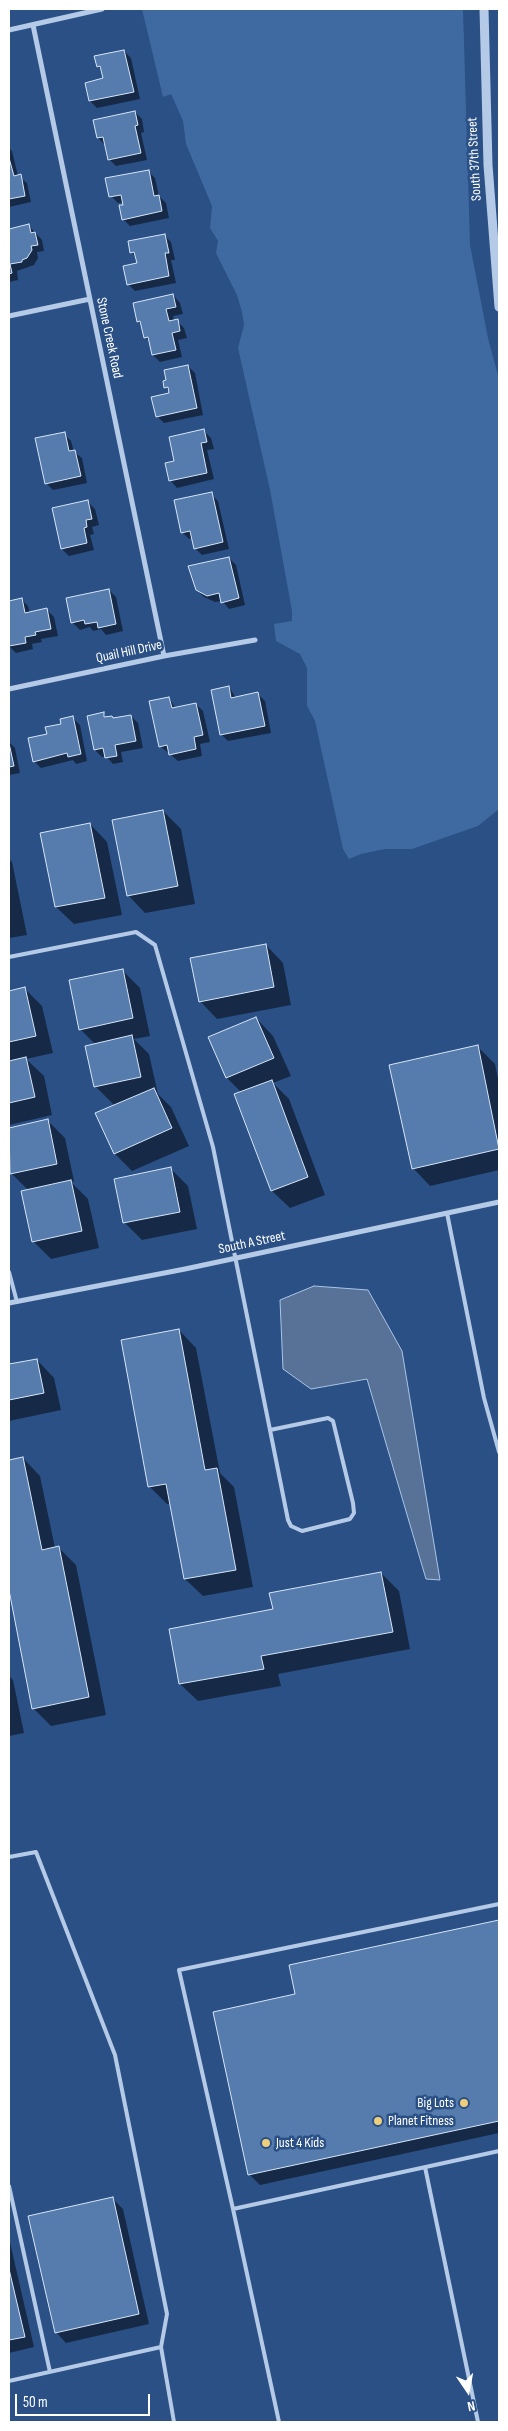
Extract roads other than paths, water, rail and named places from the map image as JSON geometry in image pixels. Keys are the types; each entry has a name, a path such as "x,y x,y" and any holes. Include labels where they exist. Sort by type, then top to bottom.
{"street":[{"path":"9,30 102,9"},
{"name":"South 37th Street","path":"484,9 488,165 499,307"},
{"name":"Stone Creek Road","path":"33,25 164,656"},
{"path":"9,316 90,299"},
{"name":"Quail Hill Drive","path":"9,689 164,656 255,640"},
{"name":"South A Street","path":"9,1303 235,1258 499,1202"}],"lane":[{"path":"9,957 136,932 155,945 213,1146 288,1520 291,1526 302,1531 350,1519 354,1513 353,1504 333,1421 328,1418 270,1430"},
{"path":"447,1213 484,1398 499,1452"},
{"path":"9,1272 18,1302"},
{"path":"9,1857 36,1852 115,2055 166,2314 161,2347 174,2422"},
{"path":"279,2422 234,2209 179,1970 499,1904"},
{"path":"234,2209 499,2151"},
{"path":"425,2167 478,2422"},
{"path":"9,2186 50,2372"},
{"path":"9,2381 161,2347"}],"place":[{"name":"Big Lots","path":"464,2103"},
{"name":"Planet Fitness","path":"378,2121"},
{"name":"Just 4 Kids","path":"266,2143"}]}
